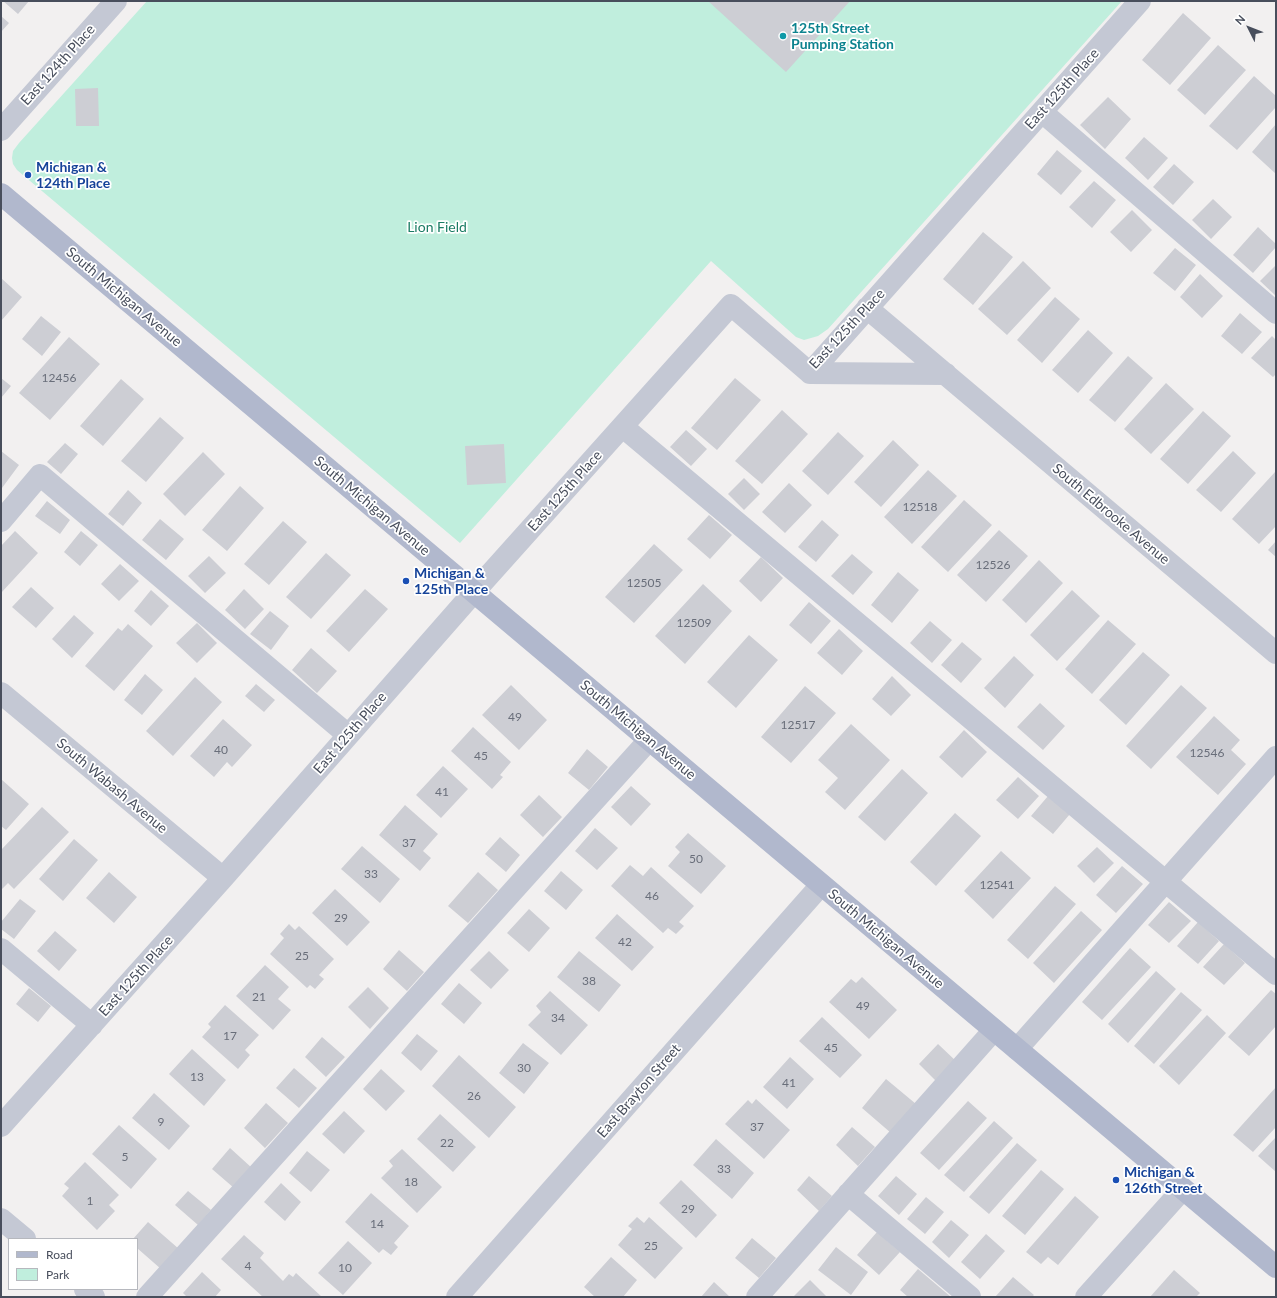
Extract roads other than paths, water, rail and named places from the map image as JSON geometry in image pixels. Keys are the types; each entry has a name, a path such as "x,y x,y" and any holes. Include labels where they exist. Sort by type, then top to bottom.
{"main road":[{"name":"South Michigan Avenue","path":"1,194 1276,1267"}],"street":[{"name":"East 124th Place","path":"1,130 116,1"},
{"name":"East 125th Place","path":"1,1126 223,878 474,592 731,306 810,373 1140,1"},
{"path":"1042,112 1276,313"},
{"name":"South Edbrooke Avenue","path":"867,308 1276,653"},
{"path":"810,373 946,374"},
{"path":"623,427 1276,974"},
{"path":"1,521 40,475 348,735"},
{"name":"South Wabash Avenue","path":"1,693 223,878"},
{"path":"147,1297 650,740"},
{"path":"1017,1049 1276,758"},
{"name":"East Brayton Street","path":"457,1297 821,885"},
{"path":"1,949 92,1025"},
{"path":"757,1297 994,1030"},
{"path":"1086,1297 1183,1189"},
{"path":"848,1194 970,1297"},
{"path":"1,1219 24,1238"},
{"path":"86,1290 94,1297"}],"place":[{"name":"125th Street Pumping Station","path":"783,36"},
{"name":"Michigan & 124th Place","path":"28,175"},
{"name":"Michigan & 125th Place","path":"406,581"},
{"name":"Michigan & 126th Street","path":"1116,1180"}],"park label":[{"name":"Lion Field","path":"437,227"}]}
